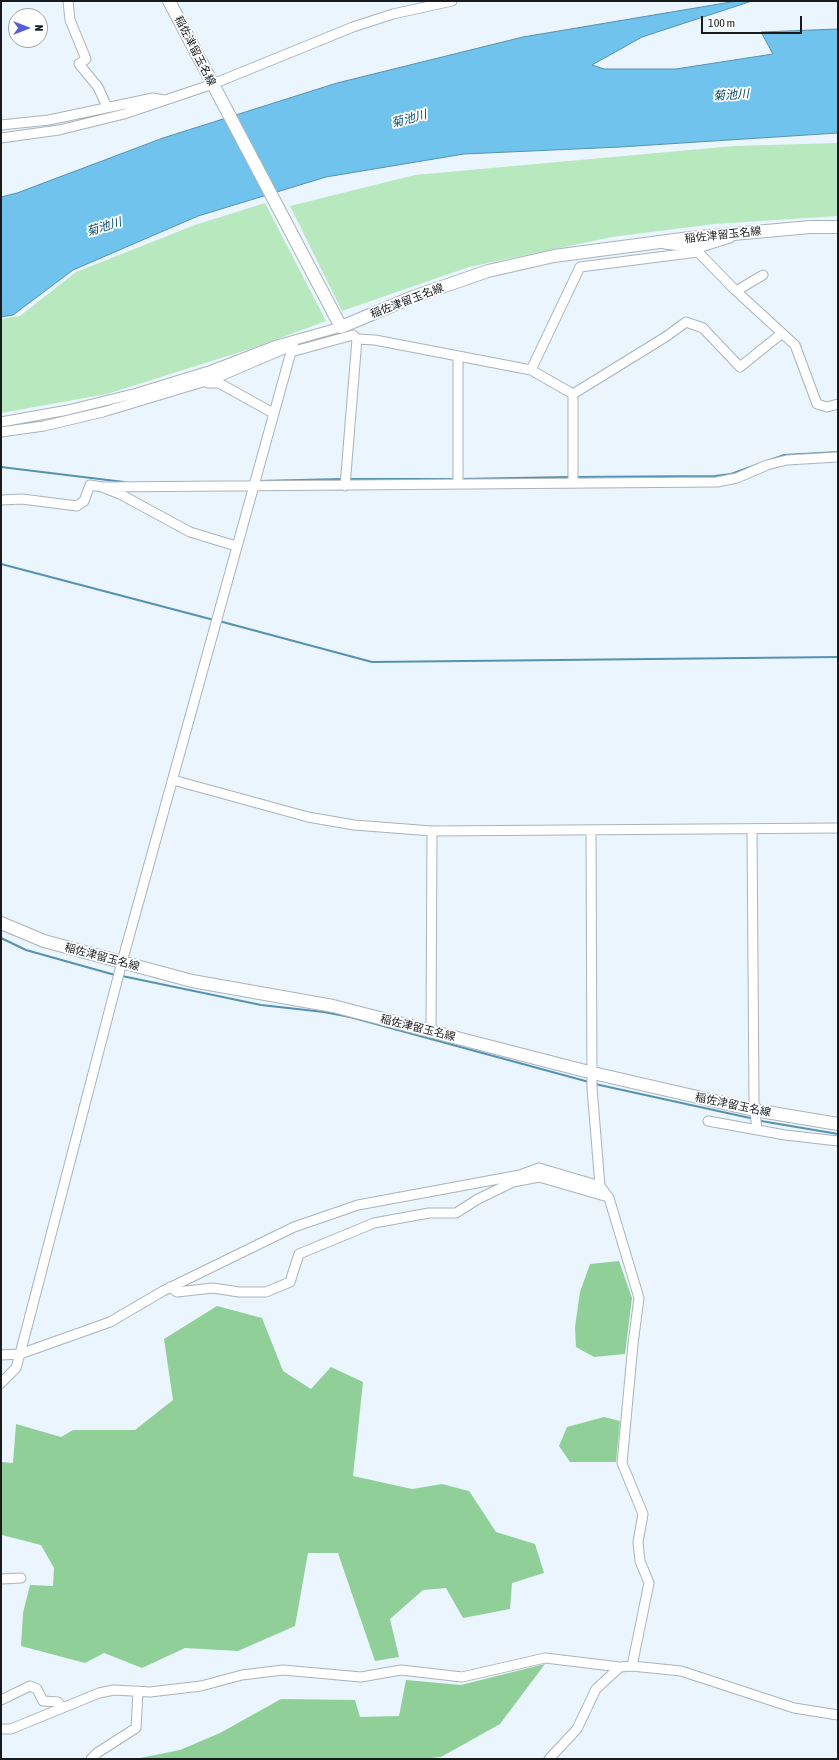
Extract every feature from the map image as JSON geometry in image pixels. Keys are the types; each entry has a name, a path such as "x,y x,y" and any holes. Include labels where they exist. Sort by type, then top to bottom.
{"main road":[{"name":"稲佐津留玉名線","path":"169,1 341,327 413,297 488,271 554,256 744,233 810,227 838,227"},
{"name":"稲佐津留玉名線","path":"1,923 120,970 333,1006 431,1031 593,1080 838,1124"}],"street":[{"path":"68,1 70,20 86,59 79,64 98,87 107,107"},
{"path":"1,138 24,136 79,126 214,87 353,27 393,14 452,1"},
{"path":"1,125 49,120 153,98 165,101"},
{"path":"531,370 580,267 698,250 744,233"},
{"path":"654,243 698,250 736,291 795,345 817,404 827,407 838,404"},
{"path":"736,291 763,275"},
{"path":"573,394 667,336 686,322 703,328 740,367 782,334"},
{"path":"1,432 44,426 103,412 202,382 341,327"},
{"path":"1,422 68,410 130,396 212,370 277,345 292,346 353,335 358,339 375,340 531,370 573,394"},
{"path":"345,481 358,339"},
{"path":"1,1383 16,1368 20,1354 120,970 252,486 292,346"},
{"path":"458,356 458,480"},
{"path":"202,382 219,383 273,413"},
{"path":"573,394 573,479"},
{"path":"1,500 22,499 77,506 84,501 90,485 102,487 252,486 345,481 573,479 717,482 737,478 767,465 786,460 838,457"},
{"path":"102,487 120,494 190,532 236,546"},
{"path":"173,780 308,817 354,825 432,831 838,828"},
{"path":"752,829 754,1110 757,1130"},
{"path":"591,830 593,1080 600,1186 608,1197 639,1298 633,1344 622,1463 644,1514 638,1542 640,1561 649,1583 632,1666"},
{"path":"431,1031 432,831"},
{"path":"708,1121 757,1130 838,1141"},
{"path":"1,1355 20,1354 110,1322 170,1287 294,1227 358,1205 520,1175 539,1168 600,1186"},
{"path":"170,1287 177,1292 212,1288 266,1292 290,1282 299,1254 374,1223 429,1214 456,1213 478,1199 513,1182 539,1177 608,1197"},
{"path":"1,1579 21,1578"},
{"path":"1,1729 11,1729 99,1693 114,1690 150,1692 200,1686 242,1675 283,1670 360,1678 401,1670 462,1677 544,1658 620,1667 632,1666 681,1671 794,1708 838,1715"},
{"path":"549,1759 577,1729 596,1689 620,1667"},
{"path":"1,1700 30,1686 37,1690 43,1701 58,1702 62,1708"},
{"path":"91,1759 97,1753 136,1728 138,1692"}],"green space":[{"path":"838,143 838,216 714,224 612,237 469,267 342,311 290,206 415,175 734,146"},
{"path":"265,203 326,321 256,347 107,394 1,413 1,319 20,316 76,272 195,225"},
{"path":"619,1261 632,1298 625,1354 594,1357 576,1347 575,1327 580,1292 590,1264"},
{"path":"217,1306 262,1318 283,1371 311,1389 331,1367 363,1382 353,1476 412,1489 442,1484 469,1491 496,1532 535,1544 544,1573 512,1583 510,1609 463,1618 446,1588 423,1590 390,1619 399,1657 375,1661 338,1553 308,1553 295,1626 238,1651 185,1648 142,1668 104,1653 85,1663 21,1646 23,1613 30,1585 53,1586 54,1568 41,1545 2,1535 1,1462 13,1463 16,1424 61,1437 73,1430 135,1430 173,1400 164,1339"},
{"path":"604,1417 620,1421 616,1462 570,1462 559,1446 567,1427"},
{"path":"545,1664 500,1724 441,1757 419,1759 135,1759 180,1750 220,1733 281,1699 355,1700 360,1717 399,1716 406,1680 461,1685"}],"water":[{"name":"菊池川","path":"737,1 752,1 642,37 592,65 604,69 676,69 773,54 761,32 838,29 838,133 620,147 464,154 326,177 198,216 73,270 13,315 1,317 1,197 17,193 163,138 337,83 523,37"}],"waterway":[{"path":"575,477 715,476 731,474 784,455 838,452"},
{"path":"1,467 124,482"},
{"path":"461,479 570,477"},
{"path":"259,481 342,479"},
{"path":"349,479 454,479"},
{"path":"1,564 214,620"},
{"path":"219,621 372,662 838,657"},
{"path":"1,938 26,950 115,975"},
{"path":"122,976 261,1005 324,1012 350,1017 589,1082"},
{"path":"595,1084 750,1118"},
{"path":"761,1121 838,1134"}]}
